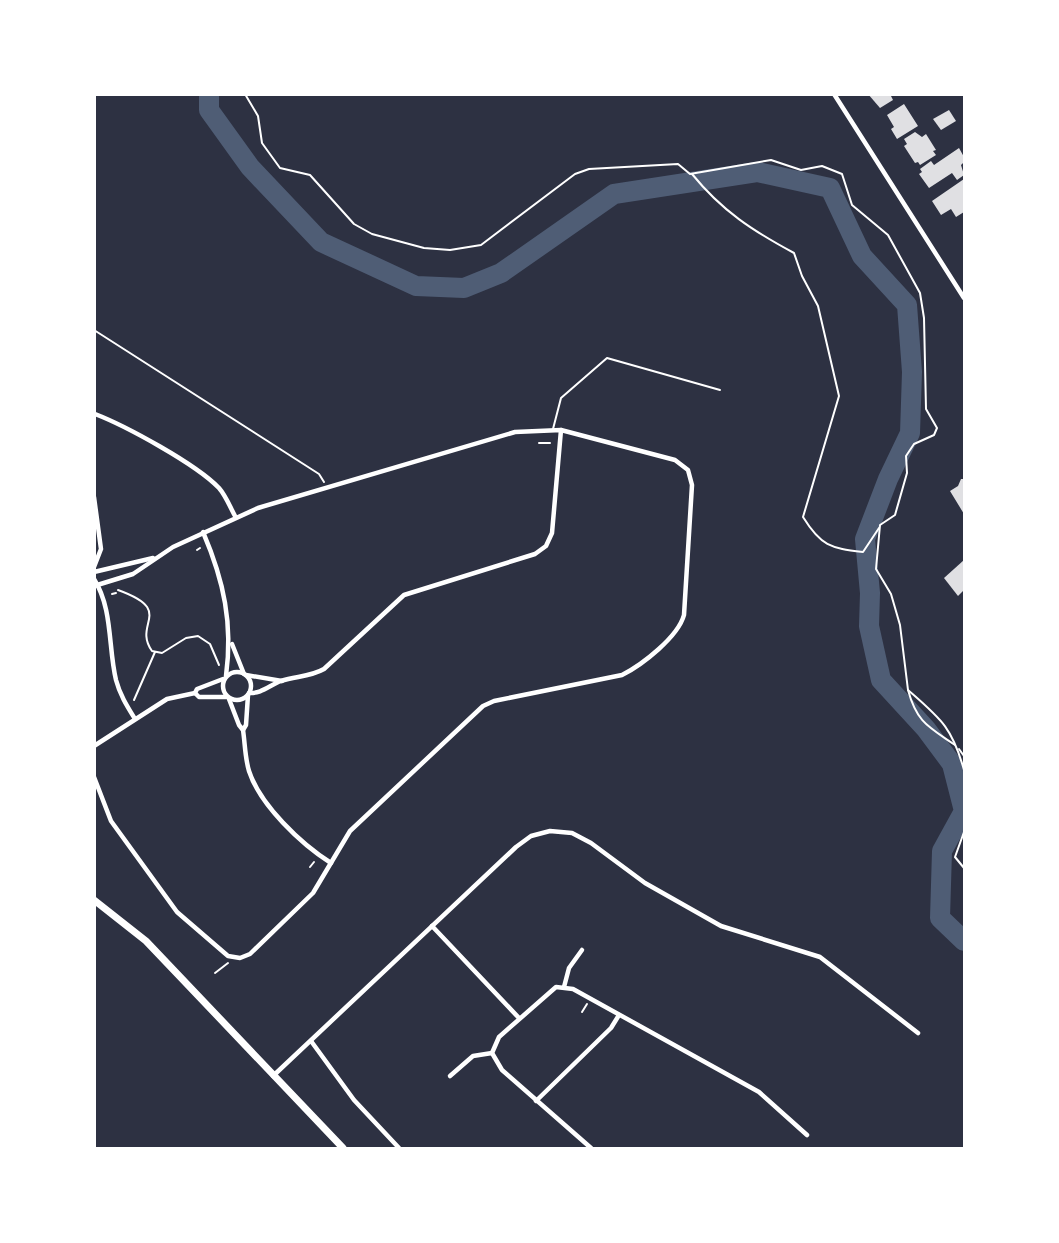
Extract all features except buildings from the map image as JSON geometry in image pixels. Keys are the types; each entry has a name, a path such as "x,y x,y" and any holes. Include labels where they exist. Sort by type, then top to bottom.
{"main road":[{"path":"94,900 146,941 343,1149"}],"street":[{"path":"834,94 964,298"},
{"path":"94,414 121,425 207,478 220,490 235,516"},
{"path":"94,746 167,699 195,693 235,672 282,681 303,678 324,669 404,595 535,554 546,546 552,533 561,430"},
{"path":"94,777 111,821 177,912 231,957 244,957 256,950 313,893 350,831 483,706 494,701 622,675 638,667 682,624 692,486 688,470 675,460 561,430 504,434 235,516 153,558 133,574 96,585"},
{"path":"94,497 101,549 94,567"},
{"path":"203,532 220,575 230,642 250,682 246,725 243,730"},
{"path":"94,572 153,558"},
{"path":"94,579 105,602 116,680 122,698 135,718"},
{"path":"230,642 222,688 238,725 243,730 248,766 258,789 290,831 331,863"},
{"path":"195,693 199,697 228,698 237,701 282,681"},
{"path":"273,1076 516,847 531,836 550,831 572,833 591,843 645,883 721,926 820,957 918,1033"},
{"path":"432,926 519,1018"},
{"path":"564,987 568,968 582,950"},
{"path":"492,1053 499,1036 549,991 564,987 759,1092 807,1134"},
{"path":"536,1101 611,1028 619,1015"},
{"path":"311,1041 354,1100 399,1149"},
{"path":"492,1053 501,1070 591,1149"},
{"path":"450,1076 472,1056 492,1053"}],"lane":[{"path":"553,429 561,398 607,358 720,390"}],"path":[{"path":"245,94 258,116 262,143 280,168 310,175 354,224 372,234 424,248 450,250 481,245 575,174 589,169 678,164 692,174 710,196 748,228 794,253 818,306 839,396 803,517 812,531 832,548 863,552 880,526 895,514 907,473 906,456 914,444 934,435 937,428 926,409 924,318 920,293 888,235 852,205 842,174 822,166 801,170 771,160 692,174"},
{"path":"94,330 319,474 324,483"},
{"path":"539,443 550,443"},
{"path":"880,526 876,569 891,594 900,625 908,690 914,711 925,724 957,747 964,756"},
{"path":"116,592 137,597 147,606 150,617 147,642 155,652"},
{"path":"155,652 165,652 186,638 198,636 210,644 219,665"},
{"path":"134,700 155,652"},
{"path":"908,690 944,721 957,747 964,770"},
{"path":"964,832 955,857 964,868"},
{"path":"310,867 314,862"},
{"path":"215,973 228,963"},
{"path":"582,1012 587,1004"}],"waterway":[{"path":"209,94 209,110 250,167 321,242 416,286 464,288 501,273 614,194 757,172 830,188 862,256 907,305 912,372 910,433 888,479 865,539 870,593 869,626 881,680 926,729 952,764 964,811 942,851 940,918 964,941"}]}
